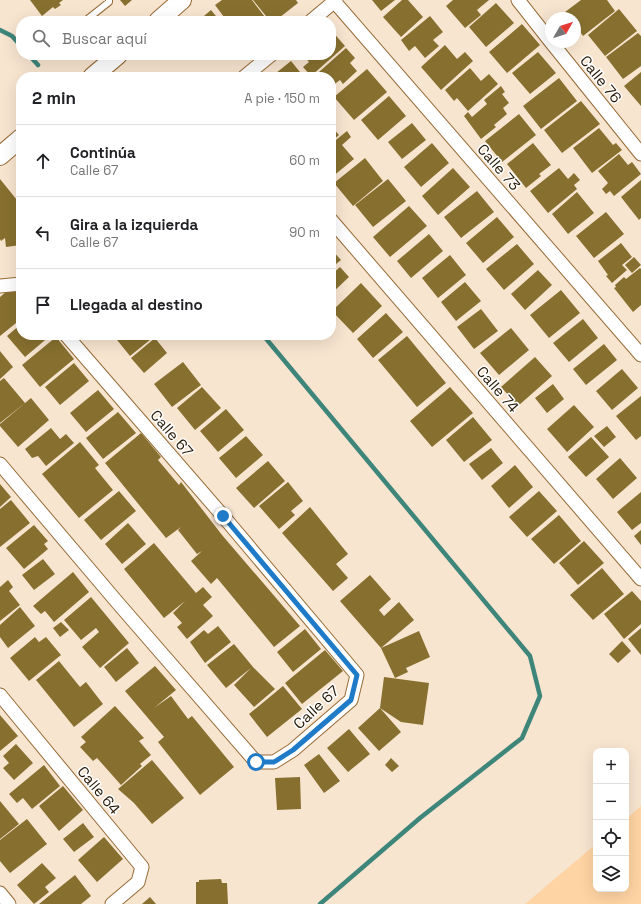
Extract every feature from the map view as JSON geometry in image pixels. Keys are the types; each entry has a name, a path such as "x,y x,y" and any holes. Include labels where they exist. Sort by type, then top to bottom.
{"street":[{"path":"164,16 182,0"},
{"name":"Calle 76","path":"518,0 545,34"},
{"path":"317,16 334,1"},
{"name":"Calle 73","path":"334,1 641,355"},
{"name":"Calle 76","path":"556,48 641,154"},
{"path":"98,72 112,60"},
{"path":"250,72 264,60"},
{"path":"0,156 16,142"},
{"name":"Calle 74","path":"336,226 641,579"},
{"path":"0,286 16,284"},
{"name":"Calle 67","path":"0,464 256,762 274,762 293,750 351,700 357,675 218,510 70,340"},
{"name":"Calle 64","path":"0,695 142,867 138,882 112,904"},
{"path":"0,893 9,904"}],"lane":[{"path":"91,16 109,2 109,0"}],"shaded area":[{"path":"641,806 641,904 525,904 593,847 593,892 629,892 629,816"}],"building":[{"path":"30,0 63,0 59,3 61,5 55,9 53,7 42,16"},
{"path":"120,0 132,0 125,6"},
{"path":"222,0 252,0 264,16 223,16 215,5"},
{"path":"253,0 296,0 298,3 281,16 266,16"},
{"path":"372,0 395,0 381,11"},
{"path":"402,0 408,0 423,17 401,37 383,17"},
{"path":"453,0 489,0 477,10 481,15 465,28 446,6"},
{"path":"581,0 607,0 615,11 583,36 581,33 581,12 565,12"},
{"path":"496,3 514,23 486,47 469,27"},
{"path":"619,9 637,31 605,56 588,35"},
{"path":"211,10 216,16 204,16"},
{"path":"430,16 443,32 433,40 439,46 425,58 415,46 409,51 401,40"},
{"path":"522,24 540,45 507,73 489,52"},
{"path":"638,33 641,36 641,66 623,79 606,57"},
{"path":"336,36 345,46 336,54"},
{"path":"445,45 457,59 465,52 473,61 441,90 421,67"},
{"path":"346,48 355,58 350,63 357,71 343,84 340,80 336,83 336,72 319,72 332,60 336,60 336,57"},
{"path":"538,52 556,73 530,94 512,73"},
{"path":"307,60 329,60 316,72 307,72 303,67 309,62"},
{"path":"291,61 300,72 277,72"},
{"path":"470,68 481,81 489,74 498,84 468,111 457,98 454,101 445,90"},
{"path":"367,69 387,92 354,120 336,99 336,95"},
{"path":"641,72 641,106 624,86"},
{"path":"559,78 577,101 541,129 523,106"},
{"path":"501,86 505,92 502,94 509,103 503,108 507,114 494,125 496,127 481,139 464,116 468,112 472,117 487,104 484,100"},
{"path":"389,96 406,116 378,140 361,120"},
{"path":"581,101 600,124 562,153 544,130"},
{"path":"519,114 536,135 502,162 485,141"},
{"path":"412,123 426,140 402,159 388,142"},
{"path":"599,128 613,145 616,143 622,150 592,173 573,148"},
{"path":"347,131 351,137 342,145 354,159 336,174 336,140"},
{"path":"432,143 449,163 421,187 404,167"},
{"path":"533,143 551,165 539,174 541,176 526,188 507,164"},
{"path":"619,154 628,165 632,162 641,174 614,196 610,191 606,194 602,189 608,183 598,171"},
{"path":"365,158 383,181 353,206 336,185 336,181"},
{"path":"453,168 470,187 438,215 422,196"},
{"path":"559,168 568,179 574,173 580,180 574,185 577,189 548,213 530,191"},
{"path":"0,179 16,199 16,246 6,247 5,238 1,241"},
{"path":"388,179 406,201 373,227 355,205"},
{"path":"641,180 641,218 639,220 621,197"},
{"path":"477,191 494,212 461,238 444,217"},
{"path":"577,192 594,213 568,234 552,214"},
{"path":"409,206 427,226 390,257 373,237"},
{"path":"606,212 624,234 594,258 576,236"},
{"path":"497,217 514,237 483,263 466,243"},
{"path":"429,234 443,251 411,278 397,261"},
{"path":"621,243 632,257 622,265 627,270 612,283 606,276 608,275 598,261"},
{"path":"517,244 534,264 504,290 486,269"},
{"path":"336,254 341,260 336,264"},
{"path":"450,255 466,275 438,298 422,278"},
{"path":"634,257 641,265 632,273 625,265"},
{"path":"340,267 349,277 336,289 336,271"},
{"path":"640,268 641,305 633,312 614,288 616,287 615,285 624,277 626,279"},
{"path":"538,270 552,285 525,310 511,294"},
{"path":"465,282 481,301 456,321 441,302"},
{"path":"361,283 382,306 353,333 336,315 336,307"},
{"path":"13,286 16,289 16,323 0,336 0,297"},
{"path":"561,290 580,313 549,338 530,315"},
{"path":"481,309 498,331 474,349 457,327"},
{"path":"386,313 403,332 373,358 357,339"},
{"path":"583,319 598,338 569,362 553,343"},
{"path":"16,328 16,340 45,340 25,357 7,336"},
{"path":"511,328 529,350 499,375 480,353"},
{"path":"407,336 446,383 417,407 378,360"},
{"path":"52,340 58,340 74,359 40,387 22,365"},
{"path":"117,340 150,340 130,356"},
{"path":"153,340 157,340 167,353 144,373 131,358"},
{"path":"604,344 617,360 586,385 573,369"},
{"path":"0,351 13,367 0,379"},
{"path":"535,357 552,376 518,406 501,387"},
{"path":"183,362 201,385 172,407 154,384"},
{"path":"74,363 89,381 60,405 45,387"},
{"path":"622,369 638,388 612,410 596,391"},
{"path":"4,378 25,403 0,423 0,381"},
{"path":"553,384 564,399 547,413 535,398"},
{"path":"202,387 221,408 195,430 177,408"},
{"path":"450,387 473,413 432,447 410,421"},
{"path":"98,390 114,409 86,432 70,413"},
{"path":"641,396 641,436 636,440 616,416"},
{"path":"31,398 49,420 18,447 0,426 0,424"},
{"path":"574,405 594,427 567,452 547,429"},
{"path":"226,409 244,430 218,452 200,431"},
{"path":"118,412 136,433 103,459 86,438"},
{"path":"473,417 492,440 464,462 446,440"},
{"path":"607,426 616,437 604,447 594,436"},
{"path":"51,428 60,439 66,434 74,443 46,466 38,456 32,458 25,449"},
{"path":"141,433 161,457 158,460 179,485 181,482 222,535 300,626 274,647 217,578 211,584 191,561 202,551 197,554 178,530 181,527 166,538 105,463"},
{"path":"246,436 263,455 236,478 219,458"},
{"path":"591,437 609,457 586,477 568,457"},
{"path":"80,442 99,465 95,468 113,490 79,518 42,474"},
{"path":"491,448 503,463 482,480 469,464"},
{"path":"620,458 637,478 613,499 596,479"},
{"path":"268,461 285,481 254,508 236,488"},
{"path":"515,465 533,487 509,508 491,486"},
{"path":"288,482 303,501 291,511 295,515 279,529 259,506"},
{"path":"0,484 11,497 0,507"},
{"path":"119,491 136,511 101,540 84,520"},
{"path":"539,491 557,511 527,537 509,517"},
{"path":"641,492 641,523 632,530 617,512"},
{"path":"11,500 30,523 0,547 0,509"},
{"path":"310,507 348,554 336,564 348,578 333,591 282,533"},
{"path":"559,515 581,541 554,564 531,539"},
{"path":"128,523 146,544 122,564 105,544"},
{"path":"34,525 48,541 44,544 48,549 24,569 6,548"},
{"path":"641,530 641,545 634,536"},
{"path":"584,541 604,563 578,585 559,563"},
{"path":"154,543 196,593 203,587 212,597 203,605 213,616 187,639 177,627 182,623 173,613 185,601 164,618 124,569"},
{"path":"43,559 55,574 34,590 22,575"},
{"path":"602,568 624,594 593,620 570,595"},
{"path":"73,572 89,592 54,622 45,611 41,614 33,606"},
{"path":"370,575 391,599 379,610 384,616 399,602 414,620 381,648 340,601"},
{"path":"8,580 13,587 9,591 20,605 0,621 0,587"},
{"path":"632,591 641,601 641,624 624,639 604,614"},
{"path":"91,597 129,643 100,668 82,647 99,632 96,628 81,640 64,620"},
{"path":"20,607 35,626 8,648 0,637 0,625"},
{"path":"61,622 69,630 60,637 53,628"},
{"path":"218,626 231,642 205,663 190,642 204,630 208,634"},
{"path":"641,628 641,655 628,639"},
{"path":"305,629 321,649 293,672 277,652"},
{"path":"419,631 430,657 406,668 408,672 395,678 381,648"},
{"path":"35,637 39,642 46,637 61,655 29,681 10,658"},
{"path":"622,641 631,651 618,663 609,654"},
{"path":"234,644 253,667 275,689 254,707 234,685 251,668 226,688 207,665"},
{"path":"127,648 139,663 116,682 104,667"},
{"path":"325,650 343,671 302,704 285,683"},
{"path":"59,661 80,687 86,682 103,704 74,727 36,680"},
{"path":"155,666 176,690 154,708 171,696 188,719 192,716 234,767 200,795 158,742 164,737 125,691"},
{"path":"384,677 429,683 423,725 401,722 380,708"},
{"path":"283,686 302,709 267,737 249,714"},
{"path":"115,706 144,738 139,741 151,755 140,764 142,766 121,785 97,758 93,761 80,747 86,742 81,737"},
{"path":"380,708 401,732 379,751 358,728"},
{"path":"0,715 18,736 0,751"},
{"path":"349,729 370,754 348,772 327,748"},
{"path":"16,744 33,763 14,780 3,768 9,763 3,756"},
{"path":"319,754 340,781 324,793 304,765"},
{"path":"391,758 399,766 392,772 385,765"},
{"path":"152,760 184,798 152,824 134,803 118,789"},
{"path":"44,765 60,786 32,809 23,798 17,803 9,794"},
{"path":"300,777 301,809 277,810 275,778"},
{"path":"63,786 83,810 59,831 39,806"},
{"path":"0,801 19,824 0,839"},
{"path":"27,819 47,844 10,873 0,861 0,840"},
{"path":"83,823 94,837 74,852 63,839"},
{"path":"104,837 123,859 97,882 78,860"},
{"path":"42,863 56,878 45,887 49,892 34,904 17,885"},
{"path":"75,875 91,896 81,904 39,904"},
{"path":"221,879 222,883 227,883 228,904 196,904 196,882 199,882 199,880"},
{"path":"150,897 156,904 142,904"}],"waterway":[{"path":"0,30 12,36 16,40"},
{"path":"34,60 38,65"},
{"path":"267,340 530,656 540,696 522,738 420,818 320,904"}],"route":[{"path":"223,516 357,675 351,700 293,750 274,762 256,762"}]}
